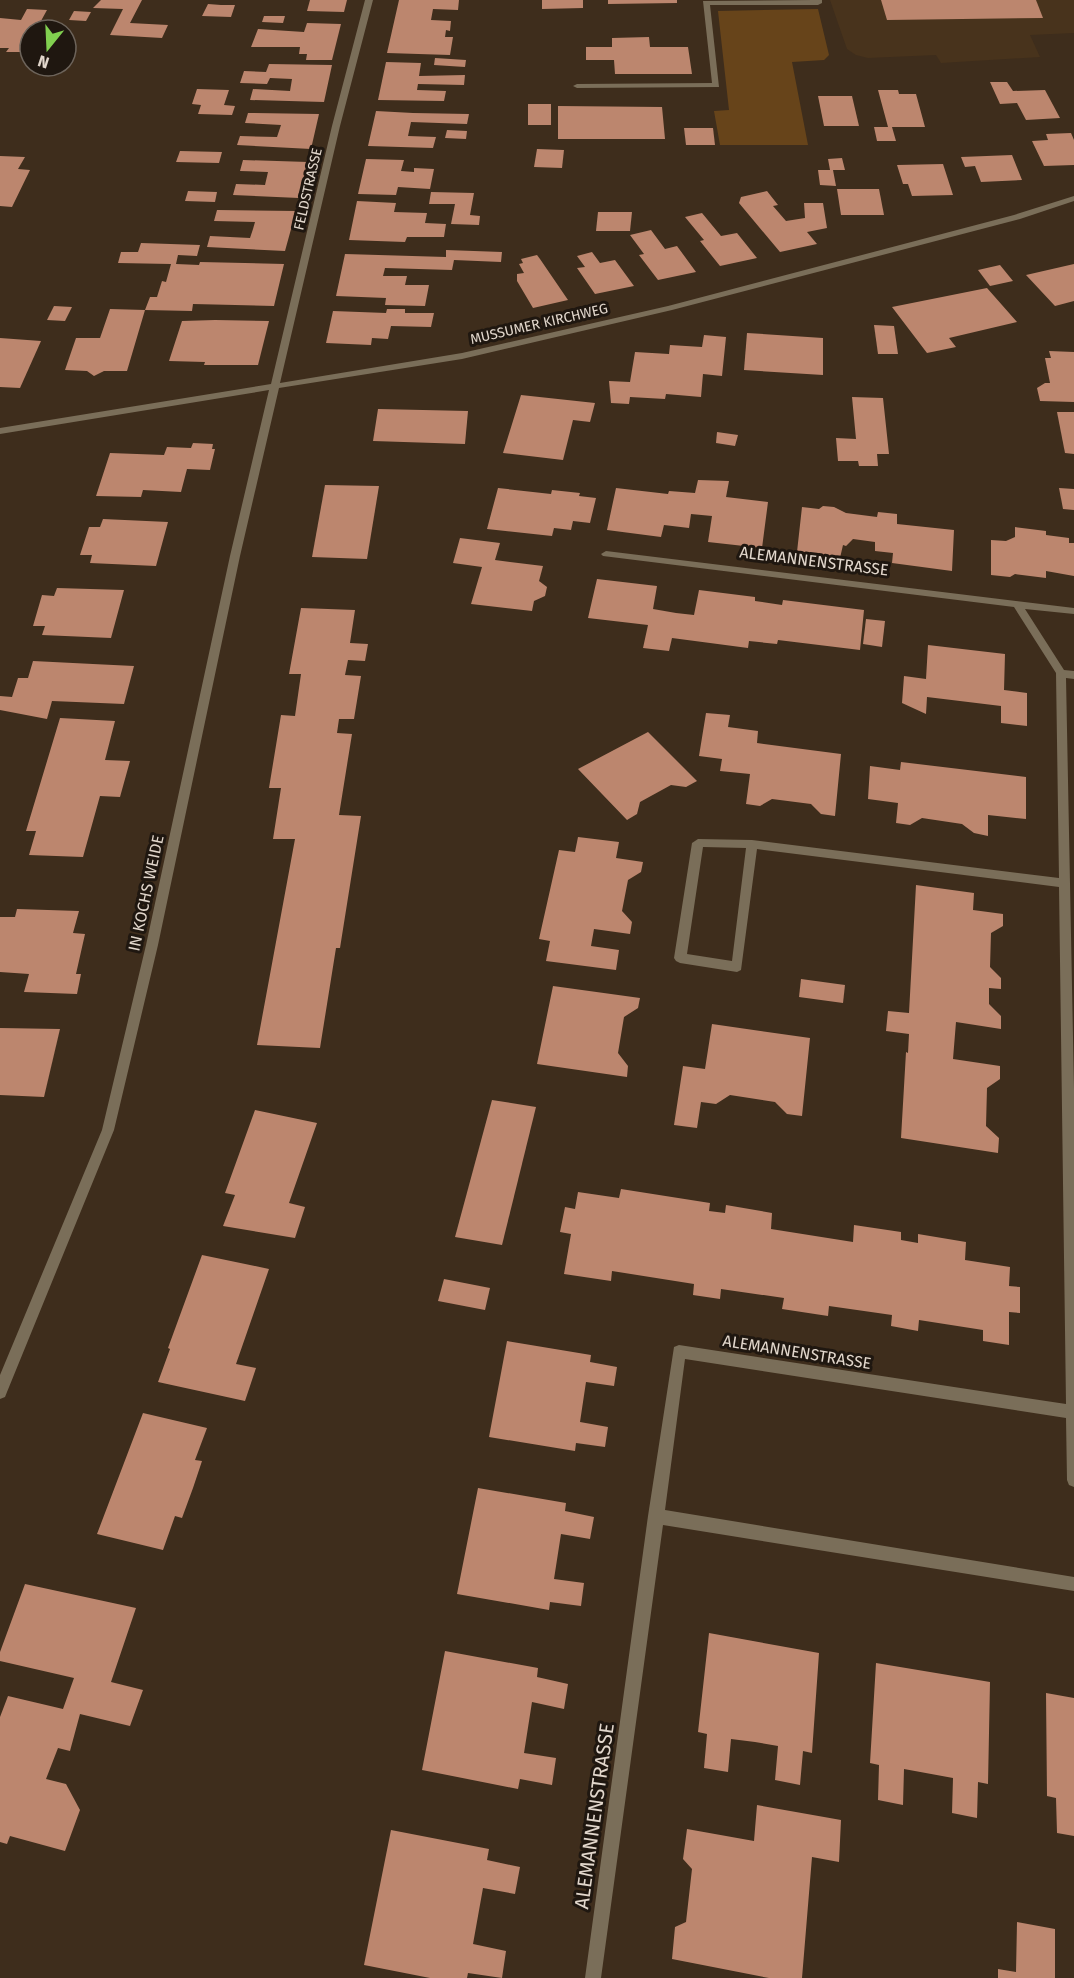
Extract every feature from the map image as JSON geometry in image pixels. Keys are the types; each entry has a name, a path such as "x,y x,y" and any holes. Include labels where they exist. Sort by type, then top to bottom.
{"street":[{"name":"FELDSTRASSE","path":"276,386 336,126 369,0"},
{"path":"577,86 716,85 706,3 818,3 818,0"},
{"name":"MUSSUMER KIRCHWEG","path":"0,431 462,356 657,310 1005,220 1074,198"},
{"name":"IN KOCHS WEIDE","path":"0,1392 108,1130 154,934 235,556 276,386"},
{"name":"ALEMANNENSTRASSE","path":"606,554 1074,610"},
{"path":"1017,604 1067,674 1064,883 1069,956 1074,1479"},
{"path":"752,844 737,967 680,958 698,843 752,844 1064,883"},
{"name":"ALEMANNENSTRASSE","path":"593,1978 679,1352 1073,1412"},
{"path":"655,1516 1074,1584"}],"shaded area":[{"path":"830,0 1074,0 1074,33 1030,35 1040,57 941,63 936,55 868,58 856,55 847,49"},
{"path":"818,9 829,55 824,60 792,62 808,145 720,145 714,111 729,110 718,11"}],"building":[{"path":"101,0 142,0 130,23 168,25 162,38 110,35 123,9 93,8"},
{"path":"310,0 347,0 344,12 307,11"},
{"path":"399,0 459,0 458,10 433,9 431,20 451,21 450,31 446,30 445,37 453,37 450,55 387,53"},
{"path":"542,0 583,0 583,8 542,9"},
{"path":"608,0 677,0 677,3 608,4"},
{"path":"881,0 1036,0 1043,18 887,20"},
{"path":"208,4 235,5 231,17 202,16"},
{"path":"27,9 47,10 43,18 22,18"},
{"path":"74,11 91,12 86,21 70,18"},
{"path":"264,16 285,16 283,23 262,22"},
{"path":"0,18 18,20 18,52 6,52 9,48 0,48"},
{"path":"307,23 341,24 332,60 306,60 307,54 299,54 300,47 251,47 258,29 304,32"},
{"path":"649,37 650,47 688,47 692,74 615,74 614,60 586,60 586,47 612,47 612,38"},
{"path":"435,58 466,60 465,67 434,65"},
{"path":"386,62 421,63 419,76 465,75 464,85 418,84 417,90 446,91 444,101 378,100"},
{"path":"269,64 332,65 324,102 250,100 253,89 290,91 292,79 270,78 267,84 240,83 244,71 266,72"},
{"path":"990,82 1007,82 1013,91 1045,90 1060,118 1026,120 1017,103 1000,104"},
{"path":"197,89 229,90 224,105 235,106 232,115 198,114 201,105 192,104"},
{"path":"878,90 898,90 899,94 916,94 925,127 892,127 896,141 877,141 874,127 888,127"},
{"path":"818,96 852,96 859,126 824,126"},
{"path":"528,104 551,104 551,125 528,125"},
{"path":"558,106 662,107 665,139 558,139"},
{"path":"376,111 469,114 467,124 411,122 408,136 436,137 433,148 368,146"},
{"path":"248,113 319,114 311,149 237,145 240,136 277,137 281,125 245,123"},
{"path":"684,128 713,128 715,145 686,145"},
{"path":"447,130 467,131 466,139 445,138"},
{"path":"1071,133 1074,140 1074,165 1044,166 1032,141 1048,140 1046,134"},
{"path":"537,149 564,150 562,168 534,167"},
{"path":"180,151 222,152 219,163 176,162"},
{"path":"1012,155 1022,180 981,182 975,166 965,167 961,157"},
{"path":"0,156 25,157 18,169 30,170 12,207 0,206"},
{"path":"842,158 845,170 833,170 836,186 820,185 818,170 830,170 828,159"},
{"path":"366,159 404,160 401,171 414,172 414,168 434,169 430,189 398,187 396,195 358,194"},
{"path":"243,160 308,162 299,198 233,195 236,184 265,185 268,172 240,171"},
{"path":"943,164 953,195 912,196 908,184 903,184 897,165"},
{"path":"837,189 879,189 884,215 841,215"},
{"path":"188,191 217,192 215,202 185,201"},
{"path":"767,191 778,205 773,206 786,221 805,218 804,203 823,203 827,228 807,232 817,244 780,252 739,203 741,197"},
{"path":"431,192 474,193 470,215 480,216 479,225 451,224 455,204 429,204"},
{"path":"357,201 396,203 394,212 427,213 425,223 446,224 444,237 407,237 405,242 349,240"},
{"path":"217,210 296,211 285,251 207,247 210,236 250,238 255,222 214,221"},
{"path":"598,212 632,212 630,231 596,231"},
{"path":"702,213 721,236 737,233 757,258 720,266 700,241 704,240 685,217"},
{"path":"651,230 665,249 677,246 696,272 658,280 639,255 644,254 630,235"},
{"path":"141,243 200,245 197,256 178,255 176,264 199,265 200,262 284,264 274,306 193,304 192,311 145,310 150,297 157,297 162,281 166,282 171,264 118,263 121,252 138,252"},
{"path":"446,250 502,252 501,262 454,260 452,270 385,268 383,276 407,276 405,285 429,285 425,306 385,305 386,298 336,296 345,254 446,257"},
{"path":"592,252 600,263 615,260 634,286 595,294 577,268 585,267 577,256"},
{"path":"537,255 568,300 533,308 517,281 517,274 524,273 519,264 523,263 521,259"},
{"path":"1074,264 1074,301 1055,306 1026,275"},
{"path":"1000,265 1013,281 990,286 978,270"},
{"path":"987,288 1017,322 949,338 956,347 927,353 892,307"},
{"path":"54,306 72,307 65,321 47,320"},
{"path":"110,309 145,310 127,371 104,371 94,376 87,371 65,370 76,338 100,338"},
{"path":"387,309 405,309 405,313 434,313 431,327 391,326 388,339 372,338 371,345 326,343 333,311 386,313"},
{"path":"182,321 269,321 258,365 204,365 205,362 169,361"},
{"path":"874,325 894,326 898,354 878,354"},
{"path":"747,333 823,338 823,375 744,370"},
{"path":"704,335 726,337 722,376 703,374 701,397 666,394 665,399 630,397 629,404 611,403 609,381 630,382 635,352 669,354 670,345 702,347"},
{"path":"0,338 41,341 20,388 0,387"},
{"path":"1049,351 1074,352 1074,402 1040,401 1037,388 1050,383 1045,358 1051,358"},
{"path":"521,395 595,403 590,422 573,420 563,460 503,453"},
{"path":"852,397 883,398 889,454 877,454 878,466 859,466 858,461 838,461 836,438 856,439"},
{"path":"378,409 468,411 465,444 373,441"},
{"path":"1057,412 1074,412 1074,454 1065,453"},
{"path":"717,432 738,435 735,446 716,443"},
{"path":"193,443 213,444 212,449 215,449 210,470 187,469 181,492 143,490 141,497 96,496 110,453 164,455 167,447 191,448"},
{"path":"698,480 729,481 726,497 768,502 762,548 708,542 712,516 691,514 689,528 664,525 661,537 607,530 616,488 668,494 669,491 695,493"},
{"path":"325,485 379,486 367,559 312,557"},
{"path":"498,488 551,494 552,490 580,493 579,496 596,498 590,523 573,521 571,530 554,528 552,536 487,529"},
{"path":"1059,488 1074,489 1074,510 1063,509"},
{"path":"823,506 834,507 846,513 877,517 878,512 897,514 897,524 954,530 952,571 892,563 893,553 875,551 875,542 853,539 846,546 843,545 840,558 797,552 802,507 819,509"},
{"path":"103,519 168,522 156,566 90,563 92,555 80,555 89,527 100,527"},
{"path":"1015,527 1046,531 1046,535 1069,538 1069,543 1074,543 1074,576 1046,571 1046,578 1015,574 1010,577 991,575 991,540 1006,541 1015,537"},
{"path":"460,538 500,543 495,560 543,566 539,581 547,587 545,596 534,601 532,611 471,604 482,567 453,563"},
{"path":"597,579 657,586 653,609 676,613 694,615 699,590 755,597 755,601 782,605 783,600 864,610 860,650 778,640 777,644 749,641 748,648 672,638 669,651 643,648 648,625 588,618"},
{"path":"57,588 124,590 111,638 42,635 45,626 33,626 42,595 54,596"},
{"path":"301,608 355,610 350,643 368,644 365,661 348,660 345,675 361,676 354,719 339,719 337,733 352,734 339,815 361,816 340,948 336,948 320,1048 257,1045 295,839 273,839 281,788 269,788 281,715 295,716 301,674 289,674"},
{"path":"866,619 885,621 882,647 863,644"},
{"path":"928,645 1005,654 1004,690 1027,693 1027,726 1001,723 1001,706 927,697 926,714 902,703 904,676 926,679"},
{"path":"33,661 134,666 124,704 52,701 47,719 0,710 0,696 12,697 18,678 28,678"},
{"path":"706,713 730,715 728,727 758,731 757,743 841,754 835,816 821,814 811,804 772,799 760,806 746,804 750,774 720,771 722,759 699,756"},
{"path":"60,718 115,721 105,760 130,761 120,797 100,796 83,857 29,855 36,831 26,831"},
{"path":"648,732 697,781 686,787 671,785 640,802 637,814 627,820 578,769"},
{"path":"901,762 1026,777 1026,819 988,815 988,836 974,833 962,824 922,818 910,825 896,823 898,803 868,799 870,766 900,770"},
{"path":"578,837 619,842 616,858 643,862 641,872 628,880 622,911 632,922 630,934 594,929 591,946 619,950 616,970 546,961 550,941 539,939 559,850 575,852"},
{"path":"916,885 974,893 973,910 1003,914 1003,926 991,933 990,967 1001,978 1001,989 989,988 989,1004 1001,1016 1001,1029 956,1022 953,1059 1000,1066 1000,1079 987,1088 986,1126 999,1138 998,1153 901,1138 909,1034 886,1031 888,1011 909,1013"},
{"path":"17,909 79,911 73,933 85,934 76,974 81,974 77,994 24,992 29,974 0,972 0,917 15,917"},
{"path":"801,979 845,985 843,1003 799,997"},
{"path":"553,986 640,998 638,1008 624,1017 618,1053 628,1066 627,1077 537,1064"},
{"path":"712,1024 810,1038 802,1116 787,1114 775,1102 730,1095 716,1104 701,1102 697,1128 674,1125 683,1066 705,1069"},
{"path":"0,1028 60,1029 44,1097 0,1095"},
{"path":"492,1100 536,1107 502,1245 455,1237"},
{"path":"255,1110 317,1123 289,1203 305,1207 295,1238 223,1226 235,1195 225,1193"},
{"path":"621,1189 710,1203 709,1211 725,1213 726,1205 772,1213 771,1229 853,1242 854,1225 901,1232 901,1240 918,1243 918,1234 966,1242 965,1260 1010,1267 1009,1286 1020,1287 1020,1313 1009,1312 1009,1345 983,1341 983,1330 919,1320 918,1331 891,1326 892,1315 829,1306 828,1316 782,1309 784,1298 721,1289 720,1299 693,1295 694,1284 612,1271 611,1281 564,1274 571,1234 560,1232 565,1207 575,1209 578,1192 619,1198"},
{"path":"202,1255 269,1269 236,1364 256,1368 245,1401 158,1382"},
{"path":"444,1279 490,1288 485,1310 438,1301"},
{"path":"507,1341 591,1355 590,1362 617,1367 614,1386 586,1382 580,1422 608,1427 605,1447 576,1443 575,1451 489,1437"},
{"path":"143,1413 207,1428 195,1460 202,1461 193,1488 182,1518 175,1516 163,1550 97,1534"},
{"path":"478,1488 566,1503 565,1511 594,1517 590,1539 561,1534 554,1579 584,1583 581,1606 550,1602 549,1610 457,1594"},
{"path":"25,1584 136,1608 111,1682 143,1690 130,1726 80,1714 70,1751 58,1748 46,1779 66,1784 80,1810 65,1851 10,1836 7,1844 0,1842 0,1717 8,1696 63,1709 74,1678 0,1661 0,1652"},
{"path":"709,1633 819,1653 812,1753 803,1751 800,1785 775,1780 778,1746 731,1739 728,1772 704,1768 707,1734 698,1732"},
{"path":"445,1651 538,1668 537,1677 568,1684 564,1709 532,1702 524,1753 556,1758 552,1785 520,1779 518,1789 422,1770"},
{"path":"876,1663 990,1682 988,1784 978,1782 977,1818 952,1813 953,1778 904,1769 903,1805 878,1800 879,1765 870,1763"},
{"path":"1046,1693 1074,1698 1074,1836 1057,1833 1056,1798 1047,1796"},
{"path":"757,1805 841,1820 839,1862 812,1857 802,1978 769,1978 672,1959 675,1927 686,1922 692,1869 683,1859 687,1829 754,1841"},
{"path":"391,1830 489,1849 487,1860 520,1867 515,1894 483,1888 473,1944 506,1951 502,1978 468,1973 467,1978 430,1978 364,1965"},
{"path":"1017,1922 1055,1929 1055,1978 998,1978 998,1969 1016,1972"}]}
